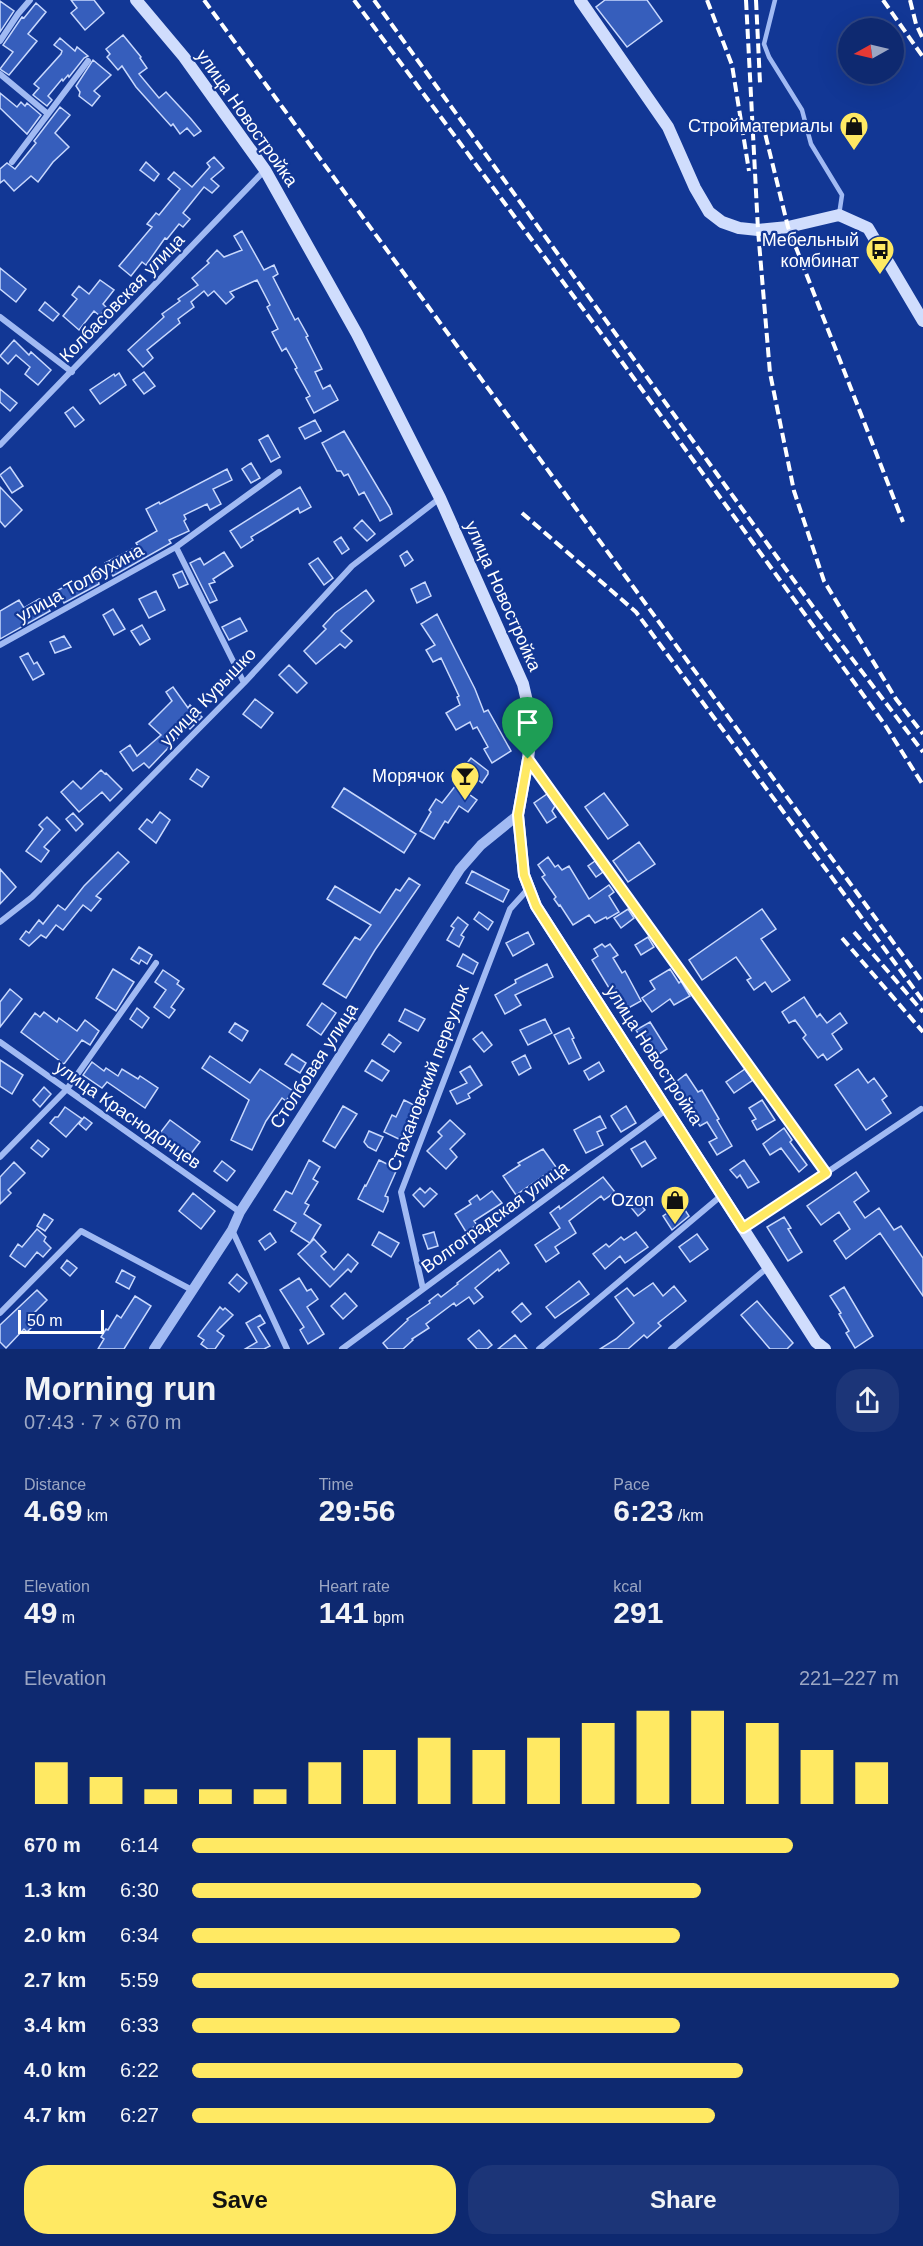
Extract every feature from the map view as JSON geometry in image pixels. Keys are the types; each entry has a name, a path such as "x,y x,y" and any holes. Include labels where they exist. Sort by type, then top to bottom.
{"main road":[{"name":"улица Новостройка","path":"136,0 184,57 265,170 357,334 440,498 523,684 532,723 518,815 524,875 536,906 816,1342 825,1349"},
{"path":"579,0 668,127 708,212 722,222 739,228 758,230 788,227 839,215 868,228 923,321"}],"street":[{"path":"0,40 30,0"},
{"path":"12,162 88,61"},
{"path":"0,75 48,114"},
{"name":"Колбасовская улица","path":"0,445 265,170"},
{"path":"0,317 72,372"},
{"name":"улица Толбухина","path":"0,645 176,547 279,472"},
{"name":"улица Курышко","path":"0,922 32,897 244,683 352,566 440,498"},
{"path":"176,547 244,683"},
{"path":"528,759 826,1173"},
{"name":"Столбовая улица","path":"154,1349 232,1230 240,1212 460,869 481,845 518,815"},
{"name":"Стахановский переулок","path":"423,1289 401,1192 510,909 529,888"},
{"path":"0,1157 67,1089 156,963"},
{"name":"улица Краснодонцев","path":"0,1042 240,1212"},
{"name":"Волгоградская улица","path":"342,1349 667,1109"},
{"path":"743,1228 921,1109"},
{"path":"539,1349 722,1195"},
{"path":"232,1230 287,1349"},
{"path":"0,1313 81,1231 192,1290"},
{"path":"671,1349 768,1267"}],"lane":[{"path":"775,0 764,44 769,57 802,110 811,144 842,195 839,215"}],"building":[{"path":"71,0 94,0 104,13 85,30 71,13 77,8"},
{"path":"605,0 647,0 662,21 627,47 596,7"},
{"path":"0,1 14,11 0,32"},
{"path":"36,3 46,12 28,34 37,41 9,75 0,69 13,52 3,45 22,17 24,18"},
{"path":"123,35 147,68 139,74 159,98 166,92 201,131 194,136 187,128 180,134 136,87 122,66 118,70 107,57 110,54 106,49"},
{"path":"60,38 75,51 77,47 88,56 69,77 68,75 63,81 62,79 48,96 52,100 47,106 33,95 39,88 34,84 61,54 62,51 54,45"},
{"path":"93,60 111,75 94,91 100,96 92,106 79,96 80,92 76,86"},
{"path":"0,93 17,107 21,102 25,106 27,103 41,115 27,134 0,108"},
{"path":"60,107 70,115 55,133 69,147 53,162 38,182 31,176 14,191 4,180 0,183 0,169 7,163 15,169"},
{"path":"214,157 224,168 211,179 219,186 212,193 204,187 183,213 190,219 183,227 179,224 167,239 165,238 146,265 142,262 131,276 119,266 152,227 147,224 156,213 159,215 180,189 168,179 174,172 192,187 210,167 207,163"},
{"path":"146,162 159,174 154,181 140,170"},
{"path":"242,231 264,270 274,265 278,274 273,277 295,320 298,318 308,336 306,337 322,369 315,372 323,389 330,385 338,400 314,413 306,398 310,396 295,369 297,368 286,348 282,351 272,332 278,329 267,307 270,305 257,280 230,292 234,297 226,304 214,291 208,296 204,291 191,302 194,307 178,319 180,323 147,350 153,358 143,367 128,350 164,317 162,314 180,301 178,299 198,285 192,278 209,263 207,261 217,250 224,257 242,250 234,236"},
{"path":"0,268 26,289 16,302 0,289"},
{"path":"100,280 114,290 103,304 106,307 100,316 94,311 79,330 63,316 77,299 72,295 79,286 89,294"},
{"path":"45,302 59,314 53,321 39,310"},
{"path":"14,340 29,355 31,352 51,370 38,385 25,374 30,367 16,355 8,364 0,356"},
{"path":"144,372 155,386 144,394 133,380"},
{"path":"119,373 126,385 100,404 90,390"},
{"path":"0,389 17,403 10,411 0,402"},
{"path":"73,407 84,420 75,427 65,413"},
{"path":"315,420 321,431 305,439 299,428"},
{"path":"344,431 390,508 392,514 380,521 364,492 359,495 348,474 344,476 341,471 337,471 322,443"},
{"path":"268,435 280,457 271,462 259,440"},
{"path":"251,463 260,478 251,483 242,469"},
{"path":"10,467 23,486 12,493 0,475"},
{"path":"227,469 232,480 213,489 221,504 210,510 207,504 184,515 189,531 169,540 171,543 113,576 105,563 138,546 136,543 157,531 146,509"},
{"path":"0,487 22,510 5,527 0,521"},
{"path":"300,487 311,507 300,513 298,508 251,537 253,540 241,548 230,531"},
{"path":"362,520 375,534 367,541 354,528"},
{"path":"341,537 349,549 342,554 334,542"},
{"path":"407,551 413,560 405,566 400,556"},
{"path":"224,552 233,566 213,579 215,582 209,584 217,600 210,603 190,563 200,558 204,565"},
{"path":"318,558 333,578 324,585 309,564"},
{"path":"182,571 188,584 179,588 173,575"},
{"path":"97,573 99,584 64,603 58,590 77,580 79,583"},
{"path":"425,582 431,596 417,603 411,589"},
{"path":"366,590 374,601 341,631 352,641 345,648 340,644 316,664 304,651 326,629 323,626 335,613"},
{"path":"156,591 165,610 149,618 139,599"},
{"path":"42,599 50,611 0,639 0,611 19,600 24,608"},
{"path":"113,609 125,629 114,635 103,615"},
{"path":"437,614 475,689 484,712 488,710 511,751 492,763 484,749 488,747 477,727 473,729 470,722 456,730 446,713 460,705 457,697 459,696 441,658 433,662 426,650 435,645 421,624"},
{"path":"240,618 247,631 229,640 222,627"},
{"path":"142,625 150,639 140,645 131,631"},
{"path":"64,636 71,647 55,653 50,642"},
{"path":"28,653 34,664 37,662 44,674 33,680 20,657"},
{"path":"289,665 307,683 297,693 279,675"},
{"path":"173,687 188,708 190,705 202,717 190,729 188,727 149,768 144,763 133,771 120,752 130,745 137,756 161,735 149,724 172,701 166,692"},
{"path":"255,699 273,713 261,728 243,714"},
{"path":"471,758 488,771 482,783 463,768"},
{"path":"197,769 209,777 202,787 190,779"},
{"path":"101,770 122,789 110,801 102,792 79,812 61,792 73,781 81,789"},
{"path":"456,785 477,800 468,812 459,806 448,823 445,821 434,839 420,831 436,799 442,803"},
{"path":"344,788 416,834 404,853 332,807"},
{"path":"604,793 628,825 608,839 585,807"},
{"path":"547,794 555,806 552,811 556,817 547,823 534,803"},
{"path":"160,812 170,820 156,843 139,829 147,819 152,823"},
{"path":"73,813 83,824 76,831 66,819"},
{"path":"47,817 60,830 44,847 49,851 41,862 26,851 43,829 39,825"},
{"path":"639,842 655,864 628,882 613,861"},
{"path":"118,852 129,862 96,896 101,899 91,911 83,905 63,930 56,925 46,938 41,935 29,946 20,939 26,931 29,933 39,920 43,924 58,905 65,910 84,886"},
{"path":"548,857 555,867 558,865 562,870 569,866 589,899 609,885 614,892 609,896 619,912 595,923 589,915 573,925 554,899 556,897 542,877 545,875 538,865"},
{"path":"595,861 603,872 596,877 588,866"},
{"path":"0,869 16,887 0,904"},
{"path":"472,871 509,890 503,902 466,883"},
{"path":"409,878 420,885 375,950 346,998 323,984 355,937 360,940 371,925 327,899 335,886 380,913 396,889 400,891"},
{"path":"628,909 634,918 621,928 614,918"},
{"path":"762,909 776,929 761,939 790,980 772,992 765,982 754,990 747,980 751,978 736,957 702,980 689,960"},
{"path":"479,912 493,922 488,930 474,919"},
{"path":"458,917 468,925 461,935 464,937 459,947 447,940 454,928 451,926"},
{"path":"528,932 534,944 513,956 506,943"},
{"path":"648,937 654,947 641,955 635,945"},
{"path":"602,944 605,947 610,944 618,955 613,958 622,973 625,971 641,1001 623,1011 592,960 598,956 594,949"},
{"path":"139,947 152,955 147,964 141,960 139,964 131,959"},
{"path":"463,954 478,963 473,974 457,966"},
{"path":"547,964 553,977 515,995 521,1005 505,1014 495,995 516,983 515,980"},
{"path":"113,969 134,982 116,1011 96,998"},
{"path":"670,969 690,996 674,1005 670,999 652,1012 642,998 655,989 650,981"},
{"path":"163,970 179,981 177,984 184,989 171,1007 175,1010 169,1018 154,1007 166,990 155,982"},
{"path":"10,989 22,999 0,1027 0,1002"},
{"path":"804,997 817,1017 820,1014 827,1023 840,1013 847,1023 832,1034 842,1049 827,1060 823,1054 818,1058 803,1038 806,1035 795,1020 789,1023 782,1012"},
{"path":"322,1003 336,1013 321,1035 307,1025"},
{"path":"137,1008 149,1018 142,1028 130,1019"},
{"path":"405,1009 425,1019 418,1031 399,1021"},
{"path":"44,1012 57,1022 59,1018 77,1031 85,1020 99,1031 90,1045 82,1040 64,1064 21,1032 35,1013 40,1017"},
{"path":"545,1019 552,1033 528,1045 520,1030"},
{"path":"650,1022 667,1049 653,1058 636,1030"},
{"path":"235,1023 248,1031 242,1041 229,1032"},
{"path":"569,1028 581,1058 569,1064 554,1035"},
{"path":"482,1032 492,1045 484,1052 473,1039"},
{"path":"389,1034 401,1043 394,1052 382,1044"},
{"path":"292,1054 306,1063 300,1073 285,1064"},
{"path":"525,1055 531,1068 519,1075 512,1062"},
{"path":"210,1056 250,1083 260,1069 293,1091 286,1101 282,1098 266,1121 252,1150 231,1140 249,1100 202,1068"},
{"path":"0,1060 23,1075 12,1094 0,1086"},
{"path":"372,1060 389,1071 382,1081 365,1071"},
{"path":"92,1062 104,1071 106,1068 118,1076 122,1069 138,1079 140,1076 158,1088 145,1108 107,1082 102,1088 83,1075"},
{"path":"599,1062 604,1071 589,1080 584,1071"},
{"path":"470,1066 482,1085 468,1094 470,1098 457,1104 450,1091 467,1083 460,1072"},
{"path":"745,1069 753,1080 734,1093 726,1082"},
{"path":"858,1069 868,1083 874,1078 887,1096 882,1100 891,1113 866,1130 835,1085"},
{"path":"686,1074 698,1092 702,1090 732,1146 717,1155 709,1142 717,1138 707,1122 700,1126 672,1085"},
{"path":"44,1087 51,1094 40,1107 33,1100"},
{"path":"404,1100 414,1105 412,1109 418,1112 403,1141 384,1132 392,1115 396,1117"},
{"path":"762,1100 775,1120 757,1130 752,1121 756,1119 749,1108"},
{"path":"343,1106 357,1114 335,1148 323,1141"},
{"path":"626,1106 636,1123 621,1132 611,1116"},
{"path":"65,1107 82,1119 66,1137 50,1123"},
{"path":"600,1116 606,1128 597,1132 603,1145 586,1153 574,1130"},
{"path":"84,1117 92,1123 86,1130 79,1124"},
{"path":"170,1120 200,1142 190,1155 160,1133"},
{"path":"450,1120 465,1134 450,1149 457,1157 446,1169 427,1151 442,1136 438,1132"},
{"path":"784,1128 792,1140 790,1142 807,1165 799,1172 781,1148 770,1155 763,1144"},
{"path":"369,1131 383,1137 376,1151 364,1142"},
{"path":"38,1140 49,1149 42,1157 31,1148"},
{"path":"645,1141 656,1158 642,1167 631,1149"},
{"path":"543,1149 556,1167 516,1195 503,1176 520,1165 518,1163"},
{"path":"309,1160 320,1167 313,1179 318,1182 305,1203 309,1205 304,1214 321,1225 310,1243 291,1231 296,1223 274,1210 286,1191 292,1194"},
{"path":"379,1160 397,1169 385,1196 388,1197 388,1201 383,1212 358,1199"},
{"path":"744,1160 759,1182 748,1188 740,1175 737,1178 730,1170"},
{"path":"222,1161 235,1171 227,1181 214,1171"},
{"path":"14,1162 25,1173 8,1190 11,1193 0,1204 0,1177"},
{"path":"856,1172 869,1191 854,1202 865,1218 879,1208 894,1230 901,1226 923,1258 923,1296 880,1233 846,1259 834,1241 850,1229 839,1212 821,1225 807,1206"},
{"path":"603,1177 615,1192 604,1200 601,1196 569,1221 576,1233 555,1247 559,1253 546,1262 535,1245 560,1228 550,1213 559,1206 560,1209"},
{"path":"420,1188 425,1193 430,1188 437,1194 424,1207 413,1195"},
{"path":"492,1191 502,1203 474,1221 477,1225 466,1232 455,1214 471,1204 469,1201 477,1195 480,1200"},
{"path":"193,1193 215,1211 201,1229 179,1211"},
{"path":"637,1199 645,1210 638,1216 629,1205"},
{"path":"681,1204 689,1216 672,1230 663,1216"},
{"path":"44,1214 53,1220 45,1231 37,1226"},
{"path":"784,1217 791,1228 788,1229 802,1252 788,1261 767,1227"},
{"path":"37,1229 46,1237 44,1241 51,1248 43,1257 37,1252 25,1267 10,1256 18,1244 22,1247"},
{"path":"379,1232 399,1243 391,1257 372,1245"},
{"path":"434,1232 438,1246 428,1249 423,1235"},
{"path":"636,1232 648,1247 625,1263 620,1256 605,1269 593,1254 606,1244 609,1247 621,1237 624,1240"},
{"path":"270,1233 276,1242 265,1250 259,1241"},
{"path":"697,1234 708,1249 690,1262 679,1247"},
{"path":"314,1239 326,1252 321,1256 334,1270 348,1254 358,1263 351,1272 348,1269 330,1287 298,1254"},
{"path":"500,1250 509,1263 475,1288 483,1297 474,1304 469,1297 456,1306 454,1303 426,1324 429,1328 412,1339 403,1349 388,1349 383,1343 407,1319 430,1303 429,1301 438,1294 441,1297"},
{"path":"67,1260 77,1268 70,1276 61,1268"},
{"path":"122,1270 135,1277 129,1289 116,1282"},
{"path":"237,1274 247,1283 239,1292 229,1283"},
{"path":"299,1278 307,1291 311,1289 318,1299 307,1307 324,1334 308,1344 300,1330 304,1327 280,1290"},
{"path":"579,1281 589,1294 555,1318 546,1307"},
{"path":"653,1283 663,1296 674,1286 686,1301 658,1323 661,1326 647,1338 644,1335 628,1349 600,1349 634,1323 615,1297 627,1288 634,1296"},
{"path":"844,1287 873,1336 855,1348 846,1333 849,1331 839,1314 841,1313 830,1296"},
{"path":"37,1290 47,1300 29,1318 35,1324 27,1332 24,1329 6,1348 0,1342 0,1325"},
{"path":"345,1293 357,1306 343,1319 331,1306"},
{"path":"135,1296 151,1306 124,1349 98,1349 104,1339 101,1337 106,1329 108,1330 117,1315 121,1318"},
{"path":"757,1301 793,1343 787,1349 770,1349 741,1315"},
{"path":"522,1303 531,1314 521,1322 512,1312"},
{"path":"220,1307 233,1315 217,1331 224,1336 215,1349 208,1349 201,1344 204,1340 198,1336"},
{"path":"260,1315 265,1323 258,1327 270,1346 264,1349 245,1349 257,1342 246,1323"},
{"path":"479,1330 492,1345 487,1349 477,1349 468,1339"},
{"path":"515,1335 527,1349 498,1349"}],"railway":[{"path":"204,0 923,983"},
{"path":"354,0 609,344 885,725 923,785"},
{"path":"374,0 819,615 923,752"},
{"path":"707,0 732,65 749,171"},
{"path":"746,0 758,230 770,373 794,491 824,581 896,699 923,734"},
{"path":"756,0 760,83"},
{"path":"883,0 923,57"},
{"path":"910,0 916,24 923,39"},
{"path":"762,121 788,227 903,522"},
{"path":"522,513 636,612 923,1001"},
{"path":"854,932 923,1012"},
{"path":"842,938 923,1032"}],"place":[{"name":"Стройматериалы","path":"854,152"},
{"name":"Мебельный комбинат","path":"880,276"},
{"name":"Морячок","path":"465,802"},
{"name":"Ozon","path":"675,1226"}],"route":[{"path":"528,759 826,1173 743,1228 536,906 524,875 518,815 528,759"}]}
